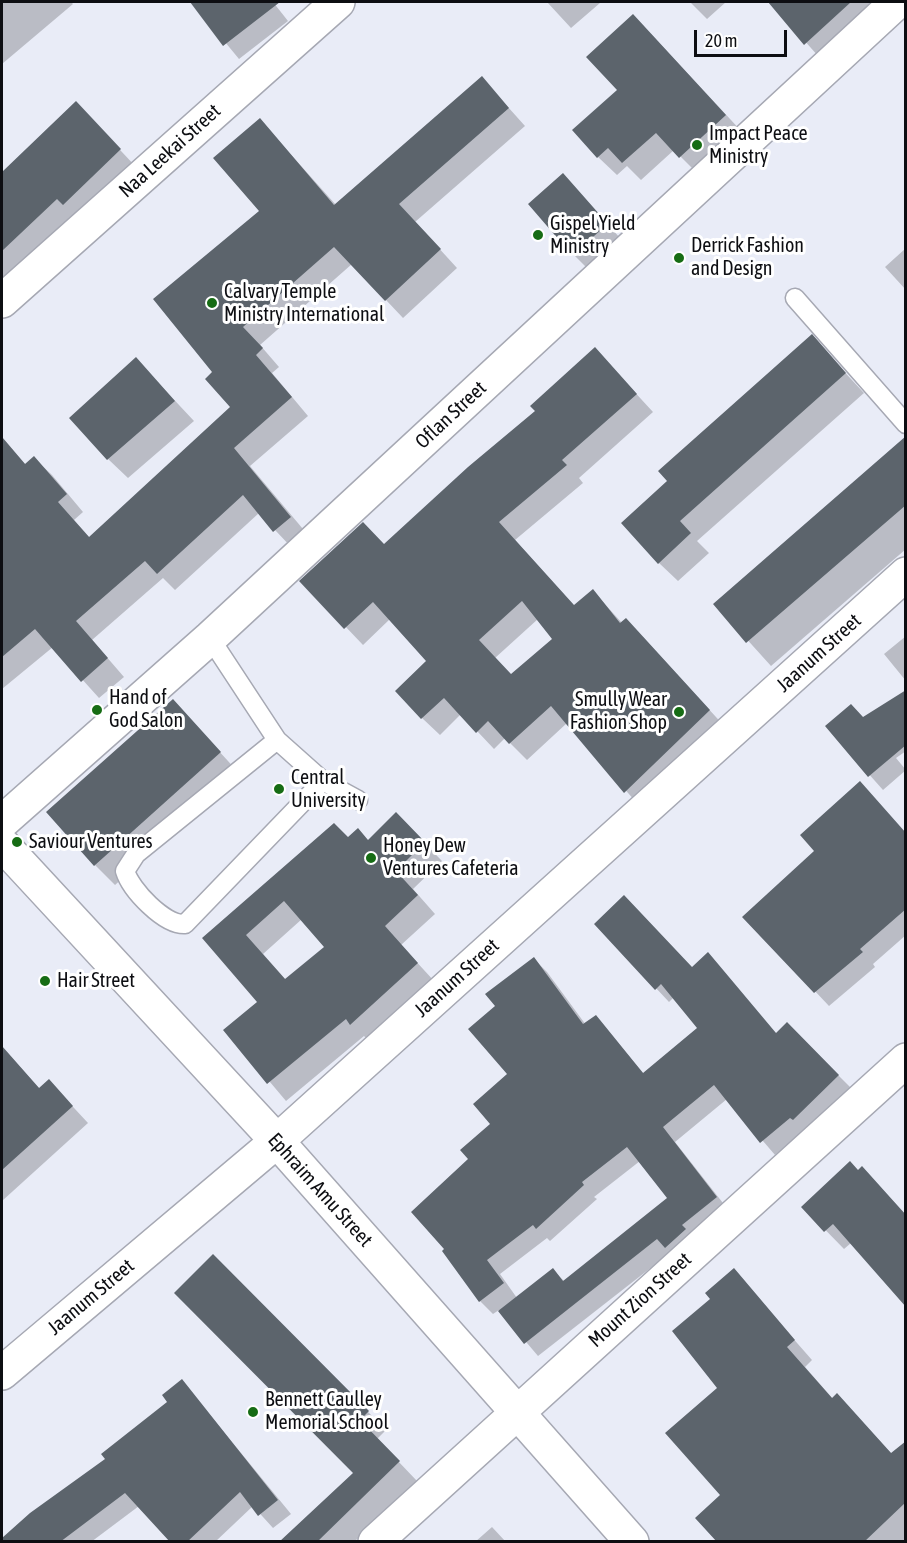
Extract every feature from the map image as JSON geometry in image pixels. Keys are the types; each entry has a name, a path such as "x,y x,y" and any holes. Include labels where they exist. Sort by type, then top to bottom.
{"street":[{"name":"Naa Leekai Street","path":"2,301 338,2"},
{"name":"Oflan Street","path":"2,822 210,638 897,2"},
{"name":"Jaanum Street","path":"2,1373 277,1141 906,574"},
{"name":"Ephraim Amu Street","path":"2,844 277,1141 632,1542"},
{"name":"Mount Zion Street","path":"375,1542 906,1060"}],"lane":[{"path":"795,298 906,424"},
{"path":"210,638 277,740 323,781 358,800"},
{"path":"277,740 136,855 125,871 129,884 168,920 176,924 185,924 323,781"}],"building":[{"path":"190,2 280,2 223,46"},
{"path":"768,2 851,2 804,45"},
{"path":"633,14 726,115 679,158 656,133 622,163 608,148 597,158 572,130 617,90 586,57"},
{"path":"482,76 509,108 399,204 441,249 385,301 334,247 243,327 263,348 256,355 292,397 234,448 291,517 273,532 243,495 157,574 145,561 76,621 108,658 81,682 35,629 2,657 2,437 25,464 34,456 67,494 58,502 89,537 230,407 205,379 212,372 153,299 259,211 213,158 260,118 334,205"},
{"path":"76,101 121,149 63,205 57,199 2,251 2,172"},
{"path":"563,173 608,224 572,255 528,204"},
{"path":"812,334 846,373 680,521 691,533 658,564 621,523 667,481 658,471"},
{"path":"595,347 637,394 562,460 567,465 499,522 574,605 593,589 620,623 626,618 710,710 624,793 551,706 509,744 488,721 476,733 444,698 421,719 395,691 426,661 373,602 344,629 299,581 363,522 384,544 468,467 535,411 530,406","holes":["522,601 552,639 511,674 479,640"]},
{"path":"136,357 175,401 107,460 69,418"},
{"path":"906,436 906,505 746,643 713,604"},
{"path":"906,690 906,745 868,777 825,726 851,704 863,717"},
{"path":"173,699 221,752 94,866 46,812"},
{"path":"860,781 906,833 906,909 860,949 863,952 814,993 742,917 814,851 800,835"},
{"path":"396,812 425,842 396,871 418,895 385,926 418,963 350,1025 346,1019 267,1084 223,1030 257,1002 202,938 334,823 348,837 358,828 368,840","holes":["284,901 324,947 285,979 246,935"]},
{"path":"624,895 692,967 708,952 776,1033 787,1022 839,1075 793,1120 790,1118 760,1143 714,1085 663,1127 717,1197 682,1225 686,1229 665,1248 657,1239 524,1344 498,1311 553,1268 563,1281 667,1198 627,1147 582,1182 584,1185 536,1229 533,1225 487,1260 504,1283 479,1302 442,1251 444,1249 411,1212 468,1159 460,1150 490,1124 473,1104 507,1074 468,1029 495,1006 485,994 534,957 583,1024 596,1015 643,1073 697,1028 661,984 655,990 594,924"},
{"path":"2,1046 39,1088 49,1079 73,1106 2,1170"},
{"path":"850,1161 858,1170 862,1166 906,1215 906,1307 833,1224 824,1232 801,1207"},
{"path":"213,1254 369,1411 360,1420 400,1461 317,1542 279,1542 353,1473 174,1293"},
{"path":"734,1268 795,1340 787,1347 832,1398 837,1393 891,1453 906,1441 906,1502 864,1542 717,1542 695,1518 720,1495 665,1433 717,1388 672,1331 710,1299 705,1293"},
{"path":"182,1379 278,1500 258,1516 240,1492 187,1542 170,1542 125,1493 60,1542 2,1542 2,1538 30,1513 105,1459 101,1454 167,1402 162,1395"}],"place":[{"name":"Impact Peace Ministry","path":"697,145"},
{"name":"Gispel Yield Ministry","path":"538,235"},
{"name":"Derrick Fashion and Design","path":"679,258"},
{"name":"Calvary Temple Ministry International","path":"212,303"},
{"name":"Hand of God Salon","path":"97,710"},
{"name":"Smully Wear Fashion Shop","path":"679,712"},
{"name":"Central University","path":"279,789"},
{"name":"Saviour Ventures","path":"17,842"},
{"name":"Honey Dew Ventures Cafeteria","path":"371,858"},
{"name":"Hair Street","path":"45,981"},
{"name":"Bennett Caulley Memorial School","path":"253,1412"}]}
